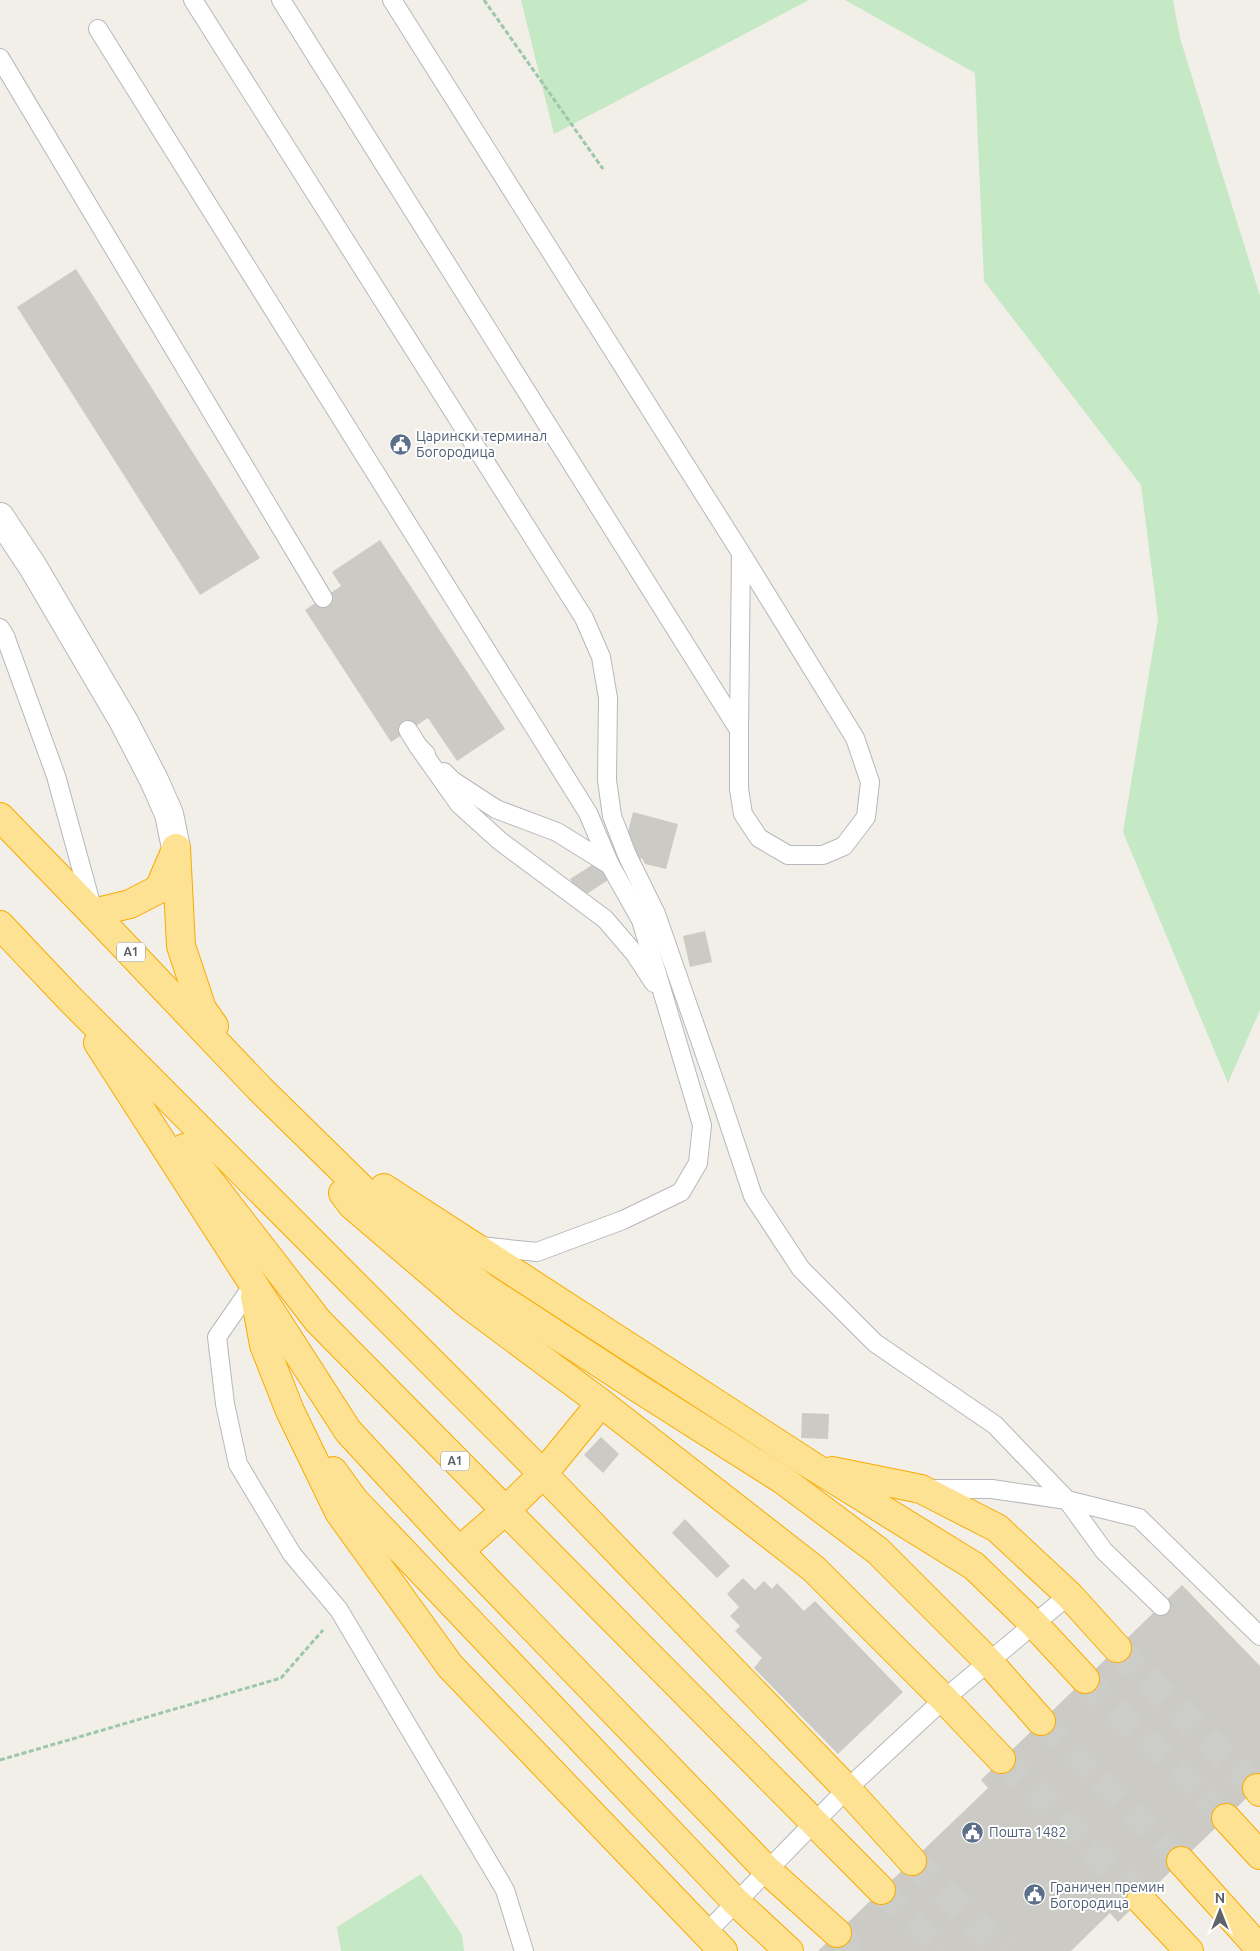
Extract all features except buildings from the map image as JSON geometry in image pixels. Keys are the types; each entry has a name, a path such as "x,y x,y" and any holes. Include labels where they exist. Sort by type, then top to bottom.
{"highway":[{"name":"A1","path":"0,817 260,1089 352,1205 469,1305 602,1402 814,1569 1001,1759"},
{"path":"93,913 130,904 159,888 176,848"},
{"path":"176,848 181,946 202,1009 260,1089 364,1191 483,1287 783,1480 878,1551 989,1662 1041,1721"},
{"name":"A1","path":"1,927 69,998 544,1474 847,1789 912,1861"},
{"name":"A1","path":"69,998 348,1431 459,1551 767,1870 837,1933"},
{"name":"A1","path":"69,998 318,1321 881,1890"},
{"path":"260,1089 375,1182 814,1467 974,1566 1034,1624 1084,1679"},
{"name":"A1","path":"253,1285 264,1345 290,1410 339,1512 450,1666 714,1942"},
{"path":"459,1551 544,1474 602,1402"},
{"name":"A1","path":"290,1410 354,1500 736,1902 790,1951"},
{"path":"814,1467 921,1489 996,1528 1069,1595 1117,1648"},
{"path":"1226,1818 1260,1855"},
{"path":"1181,1861 1260,1949"},
{"path":"1140,1900 1189,1951"}],"street":[{"path":"0,517 33,567 124,722 162,797 169,814 176,848"}],"lane":[{"path":"193,0 584,618 601,657 608,698 607,780 612,816 627,855 656,914 753,1196 801,1269 875,1343 995,1424 1067,1500 1104,1551 1161,1606"},
{"path":"281,0 739,730"},
{"path":"392,0 741,553 855,738 870,782 866,817 844,846 823,855 788,855 759,838 743,814 739,789 741,553"},
{"path":"98,28 588,813 610,865 641,920 702,1125 698,1163 681,1192 623,1220 537,1252 474,1246"},
{"path":"0,58 323,598"},
{"path":"0,628 5,636 56,776 93,913"},
{"path":"408,730 459,804 500,841 605,919 635,954 665,1000"},
{"path":"418,746 453,781 496,809 557,832 610,865"},
{"path":"588,813 627,855"},
{"path":"253,1285 217,1336 226,1404 238,1464 292,1554 339,1610 505,1890 524,1951"},
{"path":"921,1489 992,1489 1067,1500 1139,1518 1260,1636"},
{"path":"714,1942 736,1902 847,1789 944,1699 1069,1595"}],"path":[{"path":"484,0 603,168"},
{"path":"0,1760 281,1678 339,1610"}],"green space":[{"path":"521,0 809,0 554,134"},
{"path":"845,0 1173,0 1180,38 1260,296 1260,1010 1228,1083 1123,832 1158,619 1141,485 984,281 975,73"},
{"path":"421,1874 462,1935 464,1951 341,1951 337,1927"}],"tunnel":[{"path":"1117,1648 1257,1788"},
{"path":"1085,1679 1226,1818"},
{"path":"1041,1721 1181,1861"},
{"path":"1001,1759 1141,1900"},
{"path":"912,1861 1005,1951"},
{"path":"881,1890 942,1951"},
{"path":"837,1933 855,1951"}],"place":[{"name":"Царински терминал Богородица","path":"400,444"},
{"name":"Пошта 1482","path":"973,1832"},
{"name":"Граничен премин Богородица","path":"1034,1895"}]}
